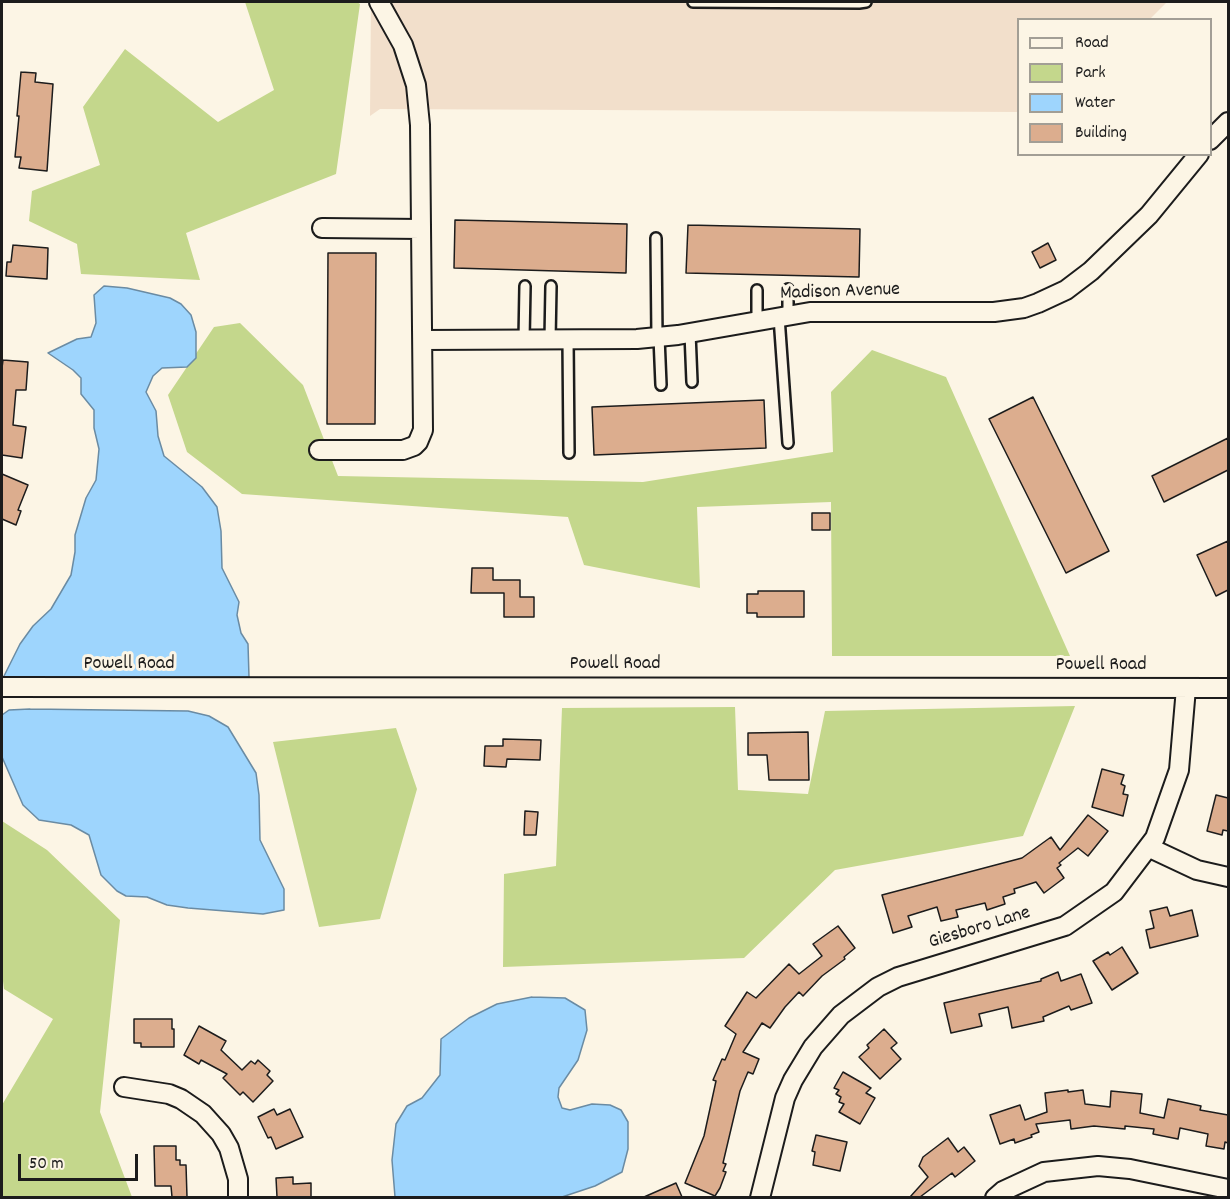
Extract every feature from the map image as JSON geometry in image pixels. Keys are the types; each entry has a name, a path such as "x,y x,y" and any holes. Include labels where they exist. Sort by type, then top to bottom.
{"street":[{"path":"318,450 403,450 418,442 423,430 420,125 416,85 403,45 379,2"},
{"path":"1212,138 1228,122"},
{"name":"Madison Avenue","path":"423,340 658,337 783,316 840,312 1009,311 1038,303 1066,290 1091,271 1149,215 1197,156"},
{"path":"322,228 421,229"},
{"name":"Powell Road","path":"2,687 1228,688"},
{"name":"Giesboro Lane","path":"760,1197 785,1098 793,1080 813,1047 841,1015 878,987 898,977 1065,926 1114,892 1155,838 1179,770 1186,688"},
{"path":"1148,847 1197,870 1228,877"},
{"path":"124,1086 169,1094 203,1114 221,1134 229,1148 238,1179 238,1197"},
{"path":"995,1197 1044,1172 1098,1166 1130,1168 1228,1189"}],"lane":[{"path":"693,2 866,2"},
{"path":"656,238 661,385"},
{"path":"524,340 525,286"},
{"path":"550,286 550,340"},
{"path":"788,289 783,316 788,443"},
{"path":"757,290 757,321"},
{"path":"690,333 692,382"},
{"path":"568,339 569,453"}],"shaded area":[{"path":"371,2 1167,2 1151,18 1017,18 1017,112 380,109 370,116"}],"green space":[{"path":"245,2 357,2 360,4 336,174 186,233 200,280 81,274 77,244 29,221 32,191 100,165 83,107 125,49 218,122 274,90"},
{"path":"240,323 303,385 338,476 643,482 833,452 831,392 872,350 946,377 1070,656 832,656 831,502 697,507 700,588 584,565 568,517 242,494 187,452 168,395 214,327"},
{"path":"1075,706 1023,836 835,870 744,958 503,967 504,874 556,866 562,708 735,707 738,790 808,794 825,711"},
{"path":"396,728 417,789 380,919 319,927 273,742"},
{"path":"2,821 47,850 120,920 100,1112 132,1197 2,1197 2,1105 53,1019 4,989 2,973"}],"water":[{"path":"104,286 127,288 170,298 181,304 191,315 196,332 196,358 187,367 162,368 153,376 146,392 156,411 158,436 164,456 202,487 217,507 221,531 222,568 239,602 237,615 241,633 248,644 249,677 2,680 20,644 33,626 51,609 71,575 75,535 86,498 96,480 99,449 94,428 94,410 81,394 81,378 48,353 77,339 91,337 96,323 94,295"},
{"path":"9,710 188,711 209,716 228,727 256,773 260,840 284,889 284,910 263,914 188,908 167,905 147,897 126,896 117,891 101,875 89,835 71,825 39,820 23,805 2,757 2,715"},
{"path":"532,997 565,998 585,1010 587,1030 578,1060 559,1088 558,1097 562,1108 570,1110 592,1104 610,1105 621,1110 628,1122 628,1149 622,1172 595,1186 562,1197 395,1197 392,1160 396,1124 407,1106 422,1098 440,1075 441,1039 469,1018 497,1004"}],"building":[{"path":"21,72 36,73 35,82 53,84 47,171 19,168 21,157 15,157"},
{"path":"455,220 627,224 626,273 454,268"},
{"path":"688,225 860,229 859,277 686,273"},
{"path":"1048,243 1056,260 1040,268 1032,252"},
{"path":"13,245 48,248 47,279 6,276 7,262 11,262"},
{"path":"328,253 376,253 375,424 327,424"},
{"path":"3,360 28,362 26,390 16,390 13,425 26,427 22,458 2,455"},
{"path":"1033,397 1109,551 1066,573 989,419"},
{"path":"764,400 766,448 594,455 592,407"},
{"path":"1228,438 1228,470 1164,502 1152,476"},
{"path":"2,474 28,485 18,510 21,511 16,525 2,519"},
{"path":"812,513 830,513 830,530 812,530"},
{"path":"1228,541 1228,590 1216,596 1197,555"},
{"path":"472,568 493,568 493,580 520,580 520,597 534,597 534,617 504,617 504,593 471,593"},
{"path":"758,591 804,591 804,617 757,617 757,613 747,613 747,594 758,594"},
{"path":"808,732 809,780 769,780 767,755 748,755 748,733"},
{"path":"503,739 541,740 540,760 507,759 506,767 484,766 485,746 503,746"},
{"path":"1102,769 1124,775 1121,784 1125,786 1123,794 1128,795 1123,816 1092,807"},
{"path":"1216,795 1228,798 1228,831 1223,830 1222,835 1207,831"},
{"path":"525,811 538,812 536,835 524,835"},
{"path":"1088,815 1108,831 1088,856 1078,848 1059,863 1061,865 1057,868 1064,878 1044,893 1036,882 1014,889 1015,893 1003,897 1005,904 987,910 985,903 956,910 958,917 941,921 937,907 908,916 912,927 893,933 882,895 1022,858 1051,837 1060,850"},
{"path":"1167,907 1170,916 1192,910 1198,936 1150,948 1146,930 1154,928 1150,911"},
{"path":"838,926 855,948 844,957 845,959 822,976 803,996 799,992 770,1028 762,1023 743,1052 759,1059 753,1074 748,1072 740,1091 723,1163 726,1164 723,1171 726,1172 720,1188 715,1196 685,1183 704,1136 716,1081 713,1080 736,1034 725,1026 747,992 756,998 789,964 799,974 822,956 813,944"},
{"path":"1122,947 1138,973 1112,990 1093,961 1108,952 1110,955"},
{"path":"1058,972 1061,981 1081,974 1092,1003 1071,1010 1069,1006 1043,1017 1044,1021 1012,1028 1008,1007 979,1014 982,1026 951,1033 944,1003 1041,981"},
{"path":"134,1019 172,1019 174,1047 141,1047 141,1043 134,1043"},
{"path":"199,1026 226,1041 221,1050 242,1070 251,1061 255,1064 258,1060 270,1071 267,1075 273,1081 253,1102 243,1092 240,1095 223,1078 227,1074 201,1060 199,1064 184,1055"},
{"path":"884,1029 897,1043 891,1048 901,1059 880,1079 859,1057 869,1048 867,1045"},
{"path":"843,1072 871,1088 866,1093 875,1098 860,1124 839,1112 844,1104 839,1102 841,1097 836,1094 839,1090 834,1088"},
{"path":"1068,1090 1068,1092 1083,1090 1085,1104 1110,1107 1111,1091 1142,1094 1140,1113 1164,1118 1168,1099 1201,1106 1200,1110 1228,1115 1228,1143 1225,1142 1224,1149 1206,1146 1208,1134 1180,1128 1178,1139 1153,1134 1154,1129 1125,1126 1125,1129 1094,1126 1071,1129 1070,1120 1036,1124 1039,1132 1031,1135 1032,1137 1015,1143 1014,1139 1000,1144 990,1115 1020,1105 1025,1120 1047,1112 1045,1093"},
{"path":"274,1109 277,1115 290,1109 303,1137 276,1149 258,1117"},
{"path":"816,1135 847,1142 840,1171 813,1165 815,1152 812,1151"},
{"path":"948,1138 958,1152 964,1147 975,1161 955,1177 952,1173 920,1197 910,1197 928,1177 919,1166 923,1157"},
{"path":"154,1146 176,1146 176,1160 180,1160 180,1165 186,1165 187,1197 172,1197 171,1186 155,1186"},
{"path":"293,1177 293,1184 311,1183 311,1197 277,1197 276,1178"},
{"path":"676,1183 682,1197 644,1197"}]}
